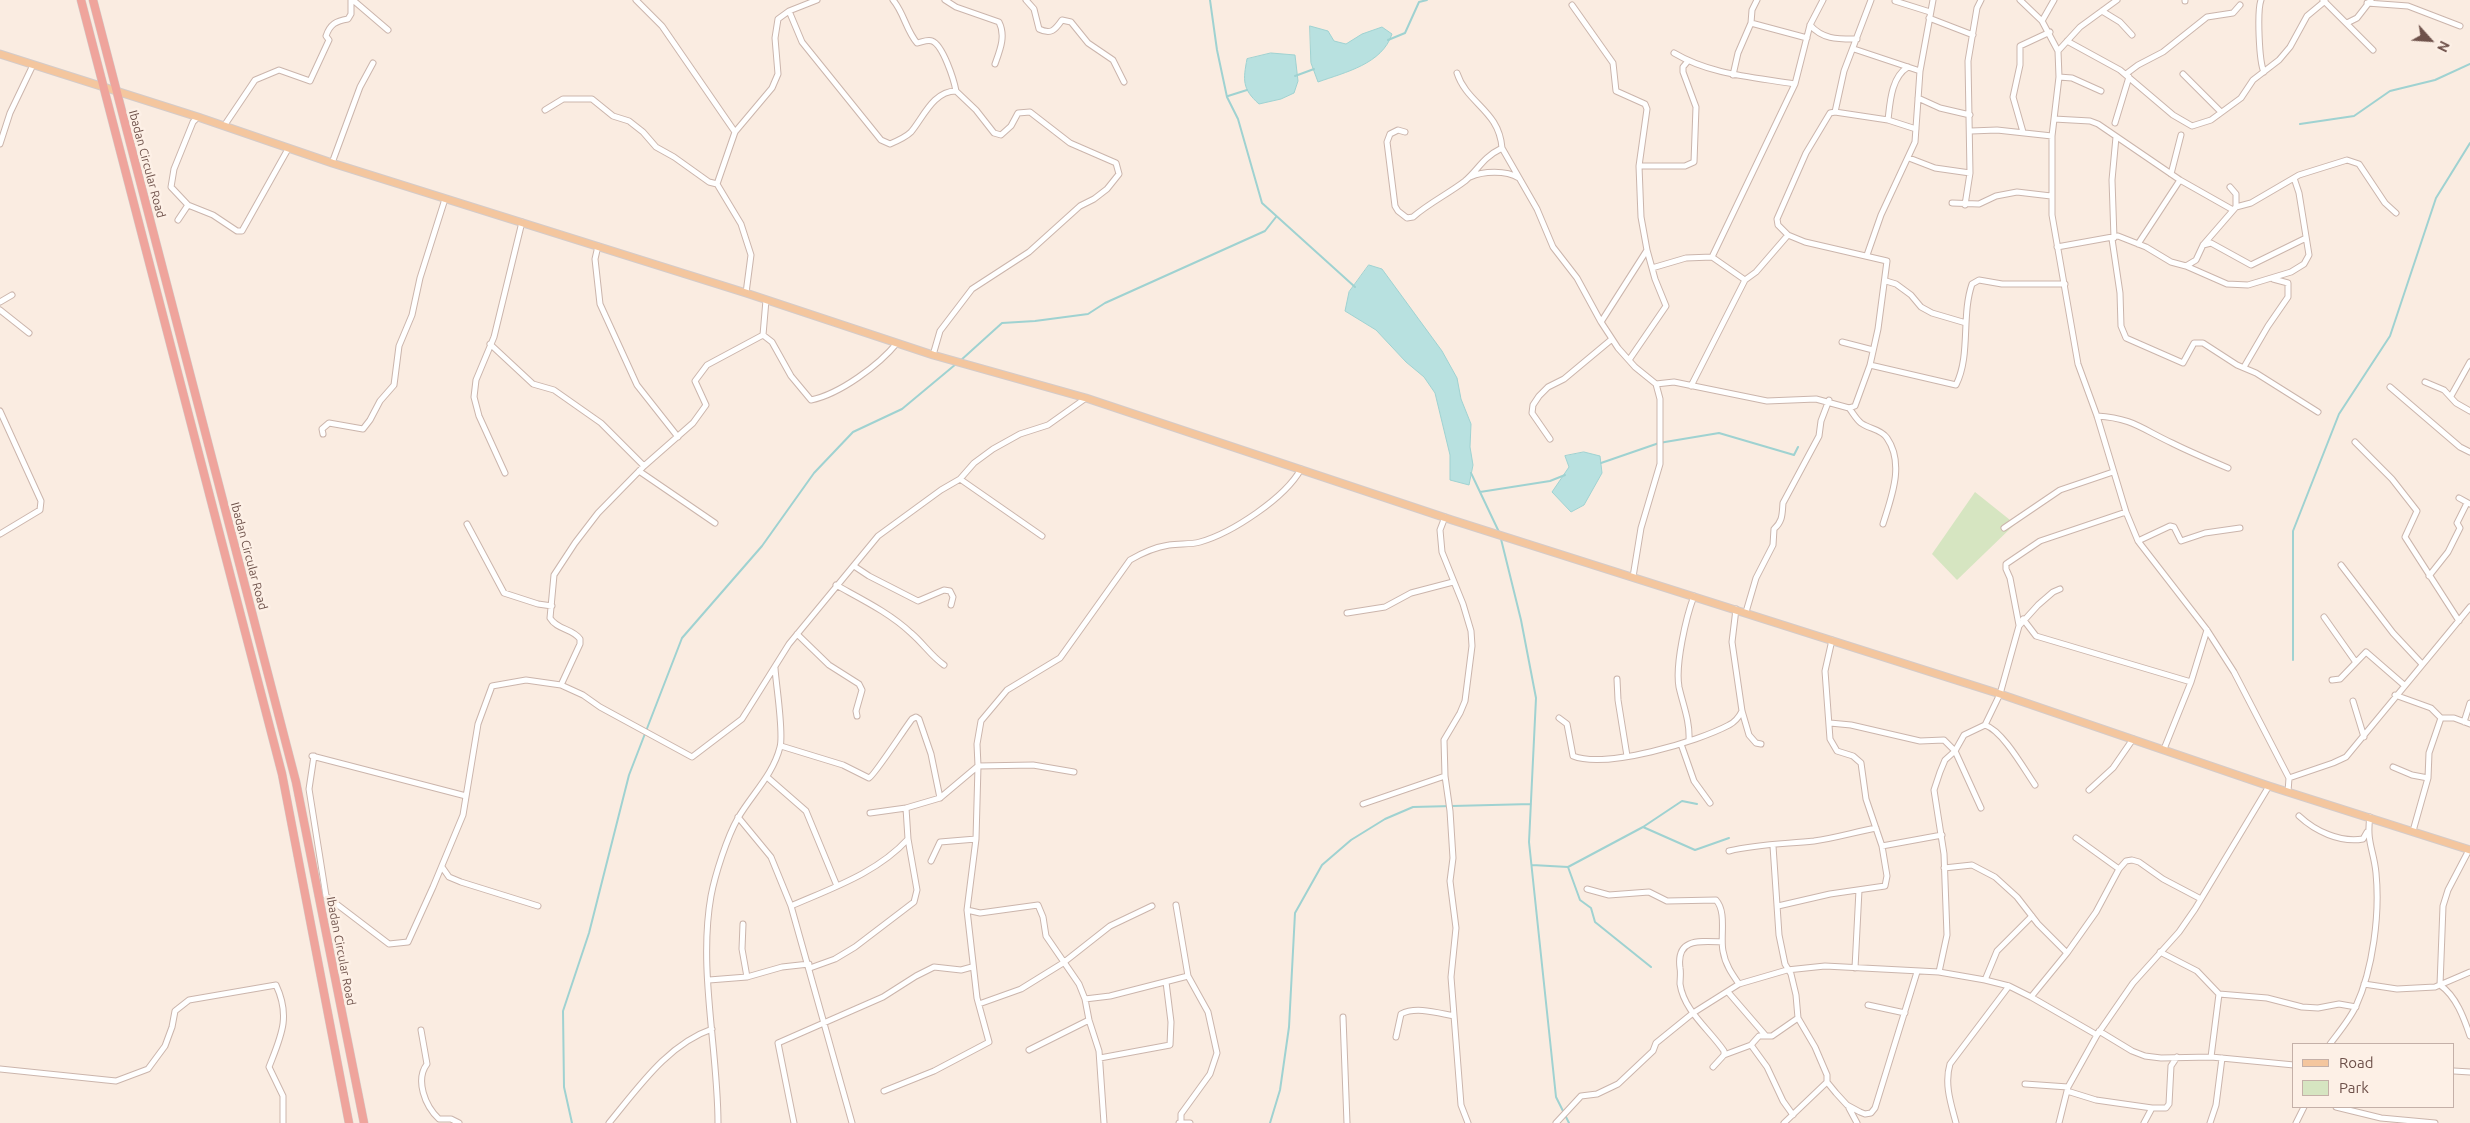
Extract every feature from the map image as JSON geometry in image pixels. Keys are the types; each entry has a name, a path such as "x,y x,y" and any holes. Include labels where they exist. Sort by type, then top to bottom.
{"highway":[{"name":"Ibadan Circular Road","path":"81,0 282,774 349,1123"},
{"name":"Ibadan Circular Road","path":"93,0 296,782 364,1123"}],"main road":[{"path":"0,54 198,117 288,149 746,293 933,355 1086,398 1302,468 1445,517 2000,694 2269,786 2470,850"}],"street":[{"path":"352,0 388,30"},
{"path":"224,126 255,80 279,70 310,81 329,40 326,36 329,27 338,20 348,19 351,14 352,0"},
{"path":"636,0 662,26 735,132"},
{"path":"718,184 735,132 772,88 778,74 775,38 778,18 789,11 816,0"},
{"path":"893,0 904,15 912,37 917,42 930,40 940,48 956,91 976,110 994,133 1001,135 1011,126 1018,113 1030,112 1070,143 1116,163 1119,174 1107,189 1094,199 1080,206 1030,252 972,289 940,331 933,355"},
{"path":"945,0 956,7 999,22 1002,29 1002,42 995,64"},
{"path":"1026,0 1034,9 1039,29 1051,32 1055,31 1062,20 1071,22 1088,43 1113,60 1124,82"},
{"path":"1733,75 1738,53 1751,23 1752,10 1757,0"},
{"path":"1712,258 1795,84 1810,25 1823,0"},
{"path":"1835,112 1844,71 1854,49 1870,0"},
{"path":"1866,255 1881,215 1915,142 1920,72 1933,0"},
{"path":"1965,205 1970,173 1971,131 1968,61 1977,8 1981,0"},
{"path":"2020,0 2042,21 2050,32 2058,51 2059,77 2052,136 2052,215 2078,364 2097,416 2126,512 2138,540 2207,630 2234,672 2289,778 2288,792"},
{"path":"2042,21 2054,0"},
{"path":"2058,51 2080,27 2117,0"},
{"path":"2261,0 2258,10 2261,37 2260,62 2264,72"},
{"path":"1895,1 1930,12"},
{"path":"2067,41 2127,76 2173,115 2192,126 2211,120 2241,98 2253,80 2279,60 2290,47 2307,16 2324,1 2374,50"},
{"path":"2346,23 2357,18 2369,2 2408,6 2460,26"},
{"path":"1572,5 1613,62 1616,91 1645,104 1647,116 1640,147 1641,217 1647,250 1664,299 1665,310 1629,360"},
{"path":"2115,123 2127,76 2138,65 2163,52 2207,17 2233,13 2240,5"},
{"path":"789,11 802,42 881,140 890,144 910,133 928,106 950,91 956,91"},
{"path":"2102,11 2120,22 2132,35"},
{"path":"1929,18 1973,35"},
{"path":"1751,23 1808,38"},
{"path":"1810,25 1816,32 1825,37 1857,39"},
{"path":"2023,132 2014,97 2020,66 2020,46 2050,32"},
{"path":"1854,49 1920,72"},
{"path":"1674,53 1688,61 1733,75 1795,84"},
{"path":"1639,166 1685,166 1694,162 1696,107 1683,72 1683,67 1688,61"},
{"path":"332,163 360,87 373,62"},
{"path":"0,144 10,113 33,65"},
{"path":"1888,120 1890,102 1898,76 1908,67"},
{"path":"1457,73 1466,92 1495,120 1502,148 1542,218 1553,247 1577,278 1612,339 1629,360 1656,384 1660,399 1660,464 1643,520 1632,576"},
{"path":"2183,74 2221,112"},
{"path":"2059,77 2072,78 2101,91"},
{"path":"1918,98 1940,108 1970,115"},
{"path":"544,110 563,99 592,99 614,116 629,121 643,132 656,147 674,157 709,182 718,184 741,224 751,255 746,293"},
{"path":"1849,408 1855,406 1870,365 1886,281 1887,261 1805,242 1788,235 1778,225 1777,219 1815,135 1826,117 1835,112 1888,120 1916,129"},
{"path":"198,117 193,122 174,168 171,187 188,205 213,215 237,231 242,231 288,149"},
{"path":"2054,119 2090,121 2180,180 2234,209"},
{"path":"1405,132 1398,130 1393,132 1387,142 1395,206 1403,216 1413,217 1469,178 1478,174 1515,175 1520,178"},
{"path":"1971,131 2023,132 2052,136"},
{"path":"2171,174 2181,135"},
{"path":"2116,137 2112,180 2113,239 2120,293 2121,326 2126,338 2183,363 2194,343 2203,343 2231,362 2256,372 2318,412"},
{"path":"1469,178 1489,156 1502,148"},
{"path":"1909,158 1935,168 1970,173"},
{"path":"2186,266 2196,260 2203,245 2234,209 2252,203 2294,178 2347,160 2359,164 2385,203 2396,212"},
{"path":"2057,247 2113,239 2118,236 2138,244 2171,262 2186,266 2227,284 2248,285 2272,279 2304,264 2309,255 2299,193 2294,178"},
{"path":"2138,244 2180,180"},
{"path":"2230,187 2236,194 2234,209"},
{"path":"1952,203 1965,205 1980,204 1996,196 2018,192 2051,196"},
{"path":"323,434 322,429 329,423 363,428 370,420 380,401 394,385 399,346 412,315 420,278 445,198"},
{"path":"178,220 188,205"},
{"path":"505,472 479,416 474,397 476,380 490,344 522,222"},
{"path":"1691,386 1745,280 1756,272 1788,235"},
{"path":"2203,245 2211,243 2251,265 2306,238"},
{"path":"598,246 595,259 600,304 637,385 678,437"},
{"path":"1601,322 1647,250"},
{"path":"1652,268 1686,258 1712,258 1745,280"},
{"path":"2244,367 2268,326 2288,298 2288,283 2272,279"},
{"path":"1870,365 1956,386 1964,352 1972,284 1977,280 2002,284 2065,284"},
{"path":"1886,281 1896,284 1911,295 1921,307 1932,313 1966,323"},
{"path":"0,302 12,295"},
{"path":"763,335 766,300"},
{"path":"0,310 29,333"},
{"path":"561,685 580,639 577,634 553,622 550,618 554,575 598,513 642,469 693,423 706,405 695,381 707,364 763,335"},
{"path":"763,335 772,342 791,376 811,400 866,373 884,359 897,343"},
{"path":"1550,439 1532,414 1533,405 1548,387 1564,379 1612,339"},
{"path":"1842,342 1873,350"},
{"path":"490,344 533,384 554,390 601,423 642,469 715,523"},
{"path":"2451,396 2470,362"},
{"path":"1656,384 1674,382 1767,401 1828,400 1849,408 1862,424 1875,429 1887,438 1894,458 1894,488 1883,524"},
{"path":"2425,382 2451,396 2456,403 2470,411"},
{"path":"2390,387 2460,447 2470,452"},
{"path":"466,796 313,756 309,789 326,896 389,944 408,942 442,867 462,815 466,796 478,724 492,686 526,680 561,685 583,695 600,707 692,757 742,720 797,634 878,536 941,490 960,479 974,463 993,449 1020,434 1048,425 1086,398"},
{"path":"1746,612 1756,578 1772,545 1774,529 1780,525 1784,512 1783,503 1819,436 1821,421 1828,400"},
{"path":"0,411 41,501 40,510 0,534"},
{"path":"2097,416 2113,417 2138,424 2178,447 2228,468"},
{"path":"2355,442 2392,479 2417,510 2405,537 2459,621"},
{"path":"884,1091 934,1071 988,1044 989,1040 981,1020 972,967 967,910 976,839 977,744 981,721 1007,690 1060,658 1130,560 1146,552 1168,545 1200,542 1231,530 1285,489 1296,479 1302,468"},
{"path":"2004,528 2060,490 2113,472"},
{"path":"960,479 1042,536"},
{"path":"2429,576 2448,552 2460,528 2457,523 2458,519 2468,503 2459,498"},
{"path":"2019,626 2006,564 2040,541 2126,512"},
{"path":"1445,517 1440,530 1442,552 1471,631 1472,646 1465,701 1444,740 1445,776 1450,811 1453,858 1450,881 1456,928 1451,977 1461,1105 1468,1123"},
{"path":"467,524 504,593 552,606"},
{"path":"2138,540 2170,526 2174,527 2181,541 2206,533 2240,528"},
{"path":"2341,565 2393,633 2422,664"},
{"path":"854,566 869,576 918,601 944,590 950,591 953,597 951,605"},
{"path":"1347,613 1384,607 1411,593 1453,582"},
{"path":"836,585 875,607 910,632 944,665"},
{"path":"1939,972 1948,935 1942,835 1934,790 1944,760 1955,751 1964,735 1985,725 2000,694 2019,626 2023,619 2053,592 2060,589"},
{"path":"1689,740 1690,730 1679,686 1678,670 1688,613 1694,595"},
{"path":"2289,778 2346,757 2470,607"},
{"path":"1736,609 1732,642 1742,711 1749,735 1756,744 1760,744"},
{"path":"2324,617 2355,661"},
{"path":"2023,619 2036,636 2191,682"},
{"path":"2164,749 2191,682 2207,630"},
{"path":"797,634 829,665 859,684 862,690 862,698 856,711 857,716"},
{"path":"1778,906 1883,887 1887,883 1882,846 1866,799 1861,764 1859,759 1842,754 1833,747 1830,739 1825,671 1832,640"},
{"path":"2332,680 2340,679 2355,661 2366,652 2370,653 2404,685"},
{"path":"718,1123 718,1095 709,980 711,896 728,838 738,817 767,778 781,746 775,667"},
{"path":"1618,679 1618,700 1627,756"},
{"path":"2396,695 2431,708 2442,718 2454,718 2467,723 2470,703"},
{"path":"2353,701 2364,737"},
{"path":"1559,718 1567,724 1568,738 1572,742 1572,756 1609,759 1681,744 1731,725 1742,711"},
{"path":"781,746 843,765 868,778 874,776 888,751 912,719 916,717 919,719 931,754 940,798"},
{"path":"2413,832 2428,778 2429,753 2442,718"},
{"path":"1830,723 1851,725 1920,740 1939,738 1944,740 1955,751 1981,808"},
{"path":"1985,725 1991,727 1998,735 2035,785"},
{"path":"2089,790 2118,762 2133,739"},
{"path":"1681,744 1694,781 1710,804"},
{"path":"870,813 906,808 940,798 978,766 1033,765 1074,772"},
{"path":"2393,767 2428,778"},
{"path":"1363,804 1445,776"},
{"path":"767,778 806,811 837,886"},
{"path":"2059,1123 2068,1089 2098,1032 2133,984 2179,932 2269,786"},
{"path":"709,980 747,977 782,967 809,966 835,959 855,947 914,902 917,890 908,839 906,808"},
{"path":"2299,816 2311,828 2330,835 2358,840 2363,838 2367,832 2370,817"},
{"path":"738,817 771,857 791,906 852,1123"},
{"path":"1729,851 1748,846 1773,846 1780,843 1813,841 1876,828"},
{"path":"2331,1043 2356,1007 2364,984 2377,913 2376,873 2367,832"},
{"path":"1882,846 1942,835"},
{"path":"2076,838 2119,869"},
{"path":"791,906 837,886 882,863 908,839"},
{"path":"931,862 940,842 976,839"},
{"path":"1773,846 1779,935 1786,970 1791,974 1795,988 1798,1018 1815,1047 1827,1075 1827,1082 1847,1105 1857,1122"},
{"path":"2440,985 2443,906 2448,890 2470,850"},
{"path":"2031,997 2067,953 2096,912 2119,869 2126,861 2139,862 2162,879 2201,899"},
{"path":"1944,868 1972,864 2006,887 2067,953"},
{"path":"442,867 449,876 455,879 538,906"},
{"path":"1587,889 1608,895 1649,892 1667,901 1716,900 1721,914 1722,942 1727,964 1739,984"},
{"path":"1856,968 1859,890"},
{"path":"967,910 980,913 1038,905 1043,917 1046,936 1079,984 1086,998 1089,1020 1100,1058 1104,1123"},
{"path":"1176,905 1188,976 1208,1012 1217,1054 1210,1074 1181,1114 1180,1122 1190,1123"},
{"path":"979,1004 1020,989 1064,963 1110,926 1152,906"},
{"path":"1985,980 1997,950 2032,916"},
{"path":"743,924 742,949 747,977"},
{"path":"1722,942 1694,942 1680,951 1678,958 1680,982 1693,1014 1720,1046 1724,1055"},
{"path":"2160,952 2197,971 2220,994 2266,998 2302,1007 2318,1008 2339,1004 2356,1007"},
{"path":"1556,1123 1581,1096 1597,1094 1618,1084 1653,1051 1656,1043 1693,1014 1739,984 1786,970 1825,966 1939,972 2009,986 2132,1051 2145,1056 2211,1057 2292,1065"},
{"path":"794,1123 778,1043 883,997 934,967 961,970 972,967"},
{"path":"1847,1105 1865,1114 1875,1108 1917,972"},
{"path":"2364,984 2397,989 2440,985 2470,972"},
{"path":"1086,998 1110,996 1188,976"},
{"path":"1100,1058 1170,1045 1171,1022 1166,982"},
{"path":"0,1069 116,1081 148,1069 165,1046 172,1027 175,1010 189,1000 276,985 283,1000 284,1016 281,1035 269,1067 282,1096 283,1123"},
{"path":"2440,985 2448,990 2461,1013 2470,1036"},
{"path":"1956,1123 1948,1092 1947,1074 1950,1064 2009,986"},
{"path":"1728,992 1766,1036"},
{"path":"2211,1057 2220,994"},
{"path":"1868,1005 1905,1013"},
{"path":"1396,1037 1401,1014 1406,1012 1425,1011 1454,1016"},
{"path":"1343,1016 1347,1123"},
{"path":"1713,1067 1724,1055 1751,1045 1759,1036 1772,1036 1798,1018"},
{"path":"1029,1050 1089,1020"},
{"path":"609,1123 675,1049 696,1035 712,1029"},
{"path":"421,1030 427,1064 421,1074 421,1083 431,1112 439,1119 451,1119 459,1123"},
{"path":"1751,1045 1767,1067 1783,1101 1793,1114"},
{"path":"2025,1084 2068,1089 2096,1100 2152,1108 2166,1108 2169,1104 2171,1066 2177,1057"},
{"path":"2211,1123 2216,1105 2222,1058"},
{"path":"2455,1071 2470,1072"},
{"path":"1784,1123 1827,1082"},
{"path":"2144,1123 2152,1108"},
{"path":"2296,1123 2304,1108"},
{"path":"2340,1108 2381,1118 2435,1123"}],"green space":[{"path":"1975,492 2015,524 1957,580 1932,554"}],"water":[{"path":"1310,26 1328,31 1334,41 1346,44 1362,34 1382,27 1392,34 1387,44 1372,60 1362,66 1318,82 1311,63"},
{"path":"1271,53 1295,55 1298,81 1294,93 1281,99 1259,104 1249,94 1245,84 1247,59"},
{"path":"1369,265 1382,269 1442,351 1457,378 1461,399 1471,424 1470,447 1473,465 1469,485 1450,480 1450,455 1435,393 1424,377 1406,362 1376,330 1345,311 1349,292"},
{"path":"1584,452 1600,456 1602,473 1584,505 1571,512 1552,492 1569,467 1565,456"}],"waterway":[{"path":"1210,0 1217,50 1227,97 1238,119 1262,203 1355,287"},
{"path":"1388,40 1405,33 1419,2 1427,0"},
{"path":"2300,124 2354,116 2390,91 2435,80 2470,64"},
{"path":"1295,76 1314,69"},
{"path":"1228,96 1247,90"},
{"path":"2293,660 2293,531 2339,414 2390,336 2436,198 2470,143"},
{"path":"960,361 1002,323 1088,314 1105,303 1265,231 1276,217"},
{"path":"572,1123 564,1087 563,1011 589,933 629,775 682,638 762,546 814,473 853,432 902,409 956,364"},
{"path":"1601,463 1659,443 1719,433 1794,455 1798,447"},
{"path":"1471,473 1499,532"},
{"path":"1480,492 1550,481 1565,475"},
{"path":"1501,539 1521,620 1536,698 1529,842 1556,1097 1569,1123"},
{"path":"1643,827 1682,801 1697,804"},
{"path":"1270,1123 1280,1090 1289,1027 1295,913 1322,865 1351,840 1385,819 1413,807 1531,804"},
{"path":"1532,865 1568,867 1643,827 1695,850 1729,838"},
{"path":"1568,867 1580,900 1591,908 1595,922 1651,967"}]}
